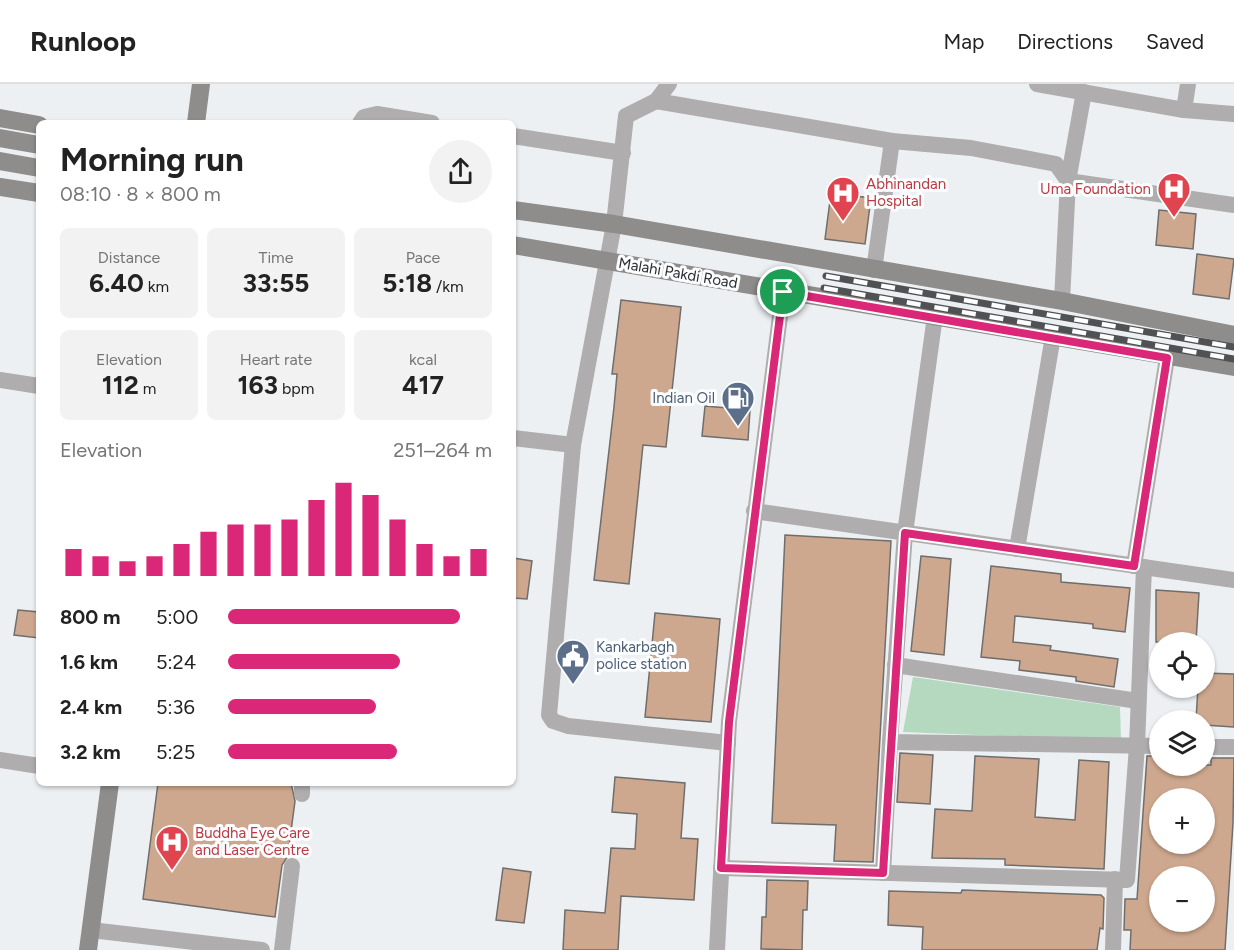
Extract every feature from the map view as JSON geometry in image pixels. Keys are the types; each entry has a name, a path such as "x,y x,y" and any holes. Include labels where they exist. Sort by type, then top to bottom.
{"main road":[{"path":"196,120 201,84"},
{"path":"0,118 36,124"},
{"path":"0,138 36,144"},
{"path":"0,160 36,167"},
{"path":"0,187 36,193"},
{"path":"516,210 614,224 1062,301 1234,335"},
{"name":"Malahi Pakdi Road","path":"516,245 1053,336 1167,358 1234,367"},
{"path":"88,950 110,786"}],"street":[{"path":"669,84 657,101 627,114 614,224 573,445 549,715 553,721 568,726 728,742"},
{"path":"1037,84 1184,110 1234,114"},
{"path":"1184,110 1188,84"},
{"path":"1062,301 1068,181 1084,92"},
{"path":"657,101 892,141 971,148 1056,164 1068,181 1234,205"},
{"path":"362,120 364,117 377,114 414,120"},
{"path":"516,136 623,153"},
{"path":"874,270 892,141"},
{"path":"717,950 728,742 754,511 783,292"},
{"path":"883,873 905,533 935,316"},
{"path":"1017,549 1053,336"},
{"path":"721,868 1127,880 1137,746 1139,566 1167,358"},
{"path":"0,380 36,386"},
{"path":"516,438 573,445"},
{"path":"754,511 1234,580"},
{"path":"895,665 1138,701"},
{"path":"890,742 1149,746"},
{"path":"1215,747 1234,747"},
{"path":"0,760 36,766"},
{"path":"282,950 292,866"},
{"path":"1113,950 1115,879"},
{"path":"91,930 262,950"}],"green space":[{"path":"913,677 1120,707 1121,741 903,732"}],"building":[{"path":"831,193 871,198 865,244 825,239"},
{"path":"1159,210 1196,214 1193,249 1156,245"},
{"path":"1197,254 1234,259 1229,299 1193,294"},
{"path":"621,300 681,307 666,447 643,445 629,584 594,580 614,407 617,374 612,374"},
{"path":"705,406 750,410 748,440 702,436"},
{"path":"785,535 891,541 873,862 834,861 836,825 772,823"},
{"path":"921,556 951,559 944,655 911,651"},
{"path":"516,558 532,561 527,599 516,598"},
{"path":"991,566 1061,574 1061,582 1130,588 1125,632 1093,628 1093,624 1015,616 1013,642 1051,646 1050,650 1118,659 1114,687 1076,681 1076,677 1019,670 1020,661 981,657"},
{"path":"1156,590 1199,593 1197,632 1156,632"},
{"path":"18,610 36,612 36,638 14,635"},
{"path":"655,613 720,619 711,722 645,717"},
{"path":"1215,673 1234,674 1234,727 1215,726 1215,710 1197,710 1197,698 1215,698"},
{"path":"900,753 933,755 930,804 897,802"},
{"path":"975,756 1039,759 1035,817 1075,820 1079,760 1109,762 1104,869 1005,865 1005,859 932,858 935,809 972,811"},
{"path":"1147,756 1149,756 1149,776 1215,776 1215,758 1234,758 1233,823 1225,950 1130,950 1131,930 1124,930 1125,899 1137,899"},
{"path":"615,777 685,783 681,838 698,839 694,900 621,896 618,950 563,950 565,910 605,913 611,848 635,849 637,814 612,812"},
{"path":"158,786 292,786 295,801 288,856 282,865 275,917 143,899"},
{"path":"503,868 531,872 524,923 496,920"},
{"path":"767,880 808,881 807,910 803,910 802,950 761,949 762,917 766,917"},
{"path":"962,890 1101,895 1104,898 1103,929 1100,928 1097,950 922,950 923,927 888,925 889,891 961,893"}],"railway":[{"path":"826,276 1234,347"},
{"path":"824,288 1234,359"}],"place":[{"name":"Uma Foundation","path":"1174,218"},
{"name":"Abhinandan Hospital","path":"843,222"},
{"name":"Indian Oil","path":"738,427"},
{"name":"Kankarbagh police station","path":"573,685"},
{"name":"Buddha Eye Care and Laser Centre","path":"172,871"}],"route":[{"path":"783,292 1053,336 1167,358 1134,566 905,533 883,873 721,868 729,722 783,292"}]}
